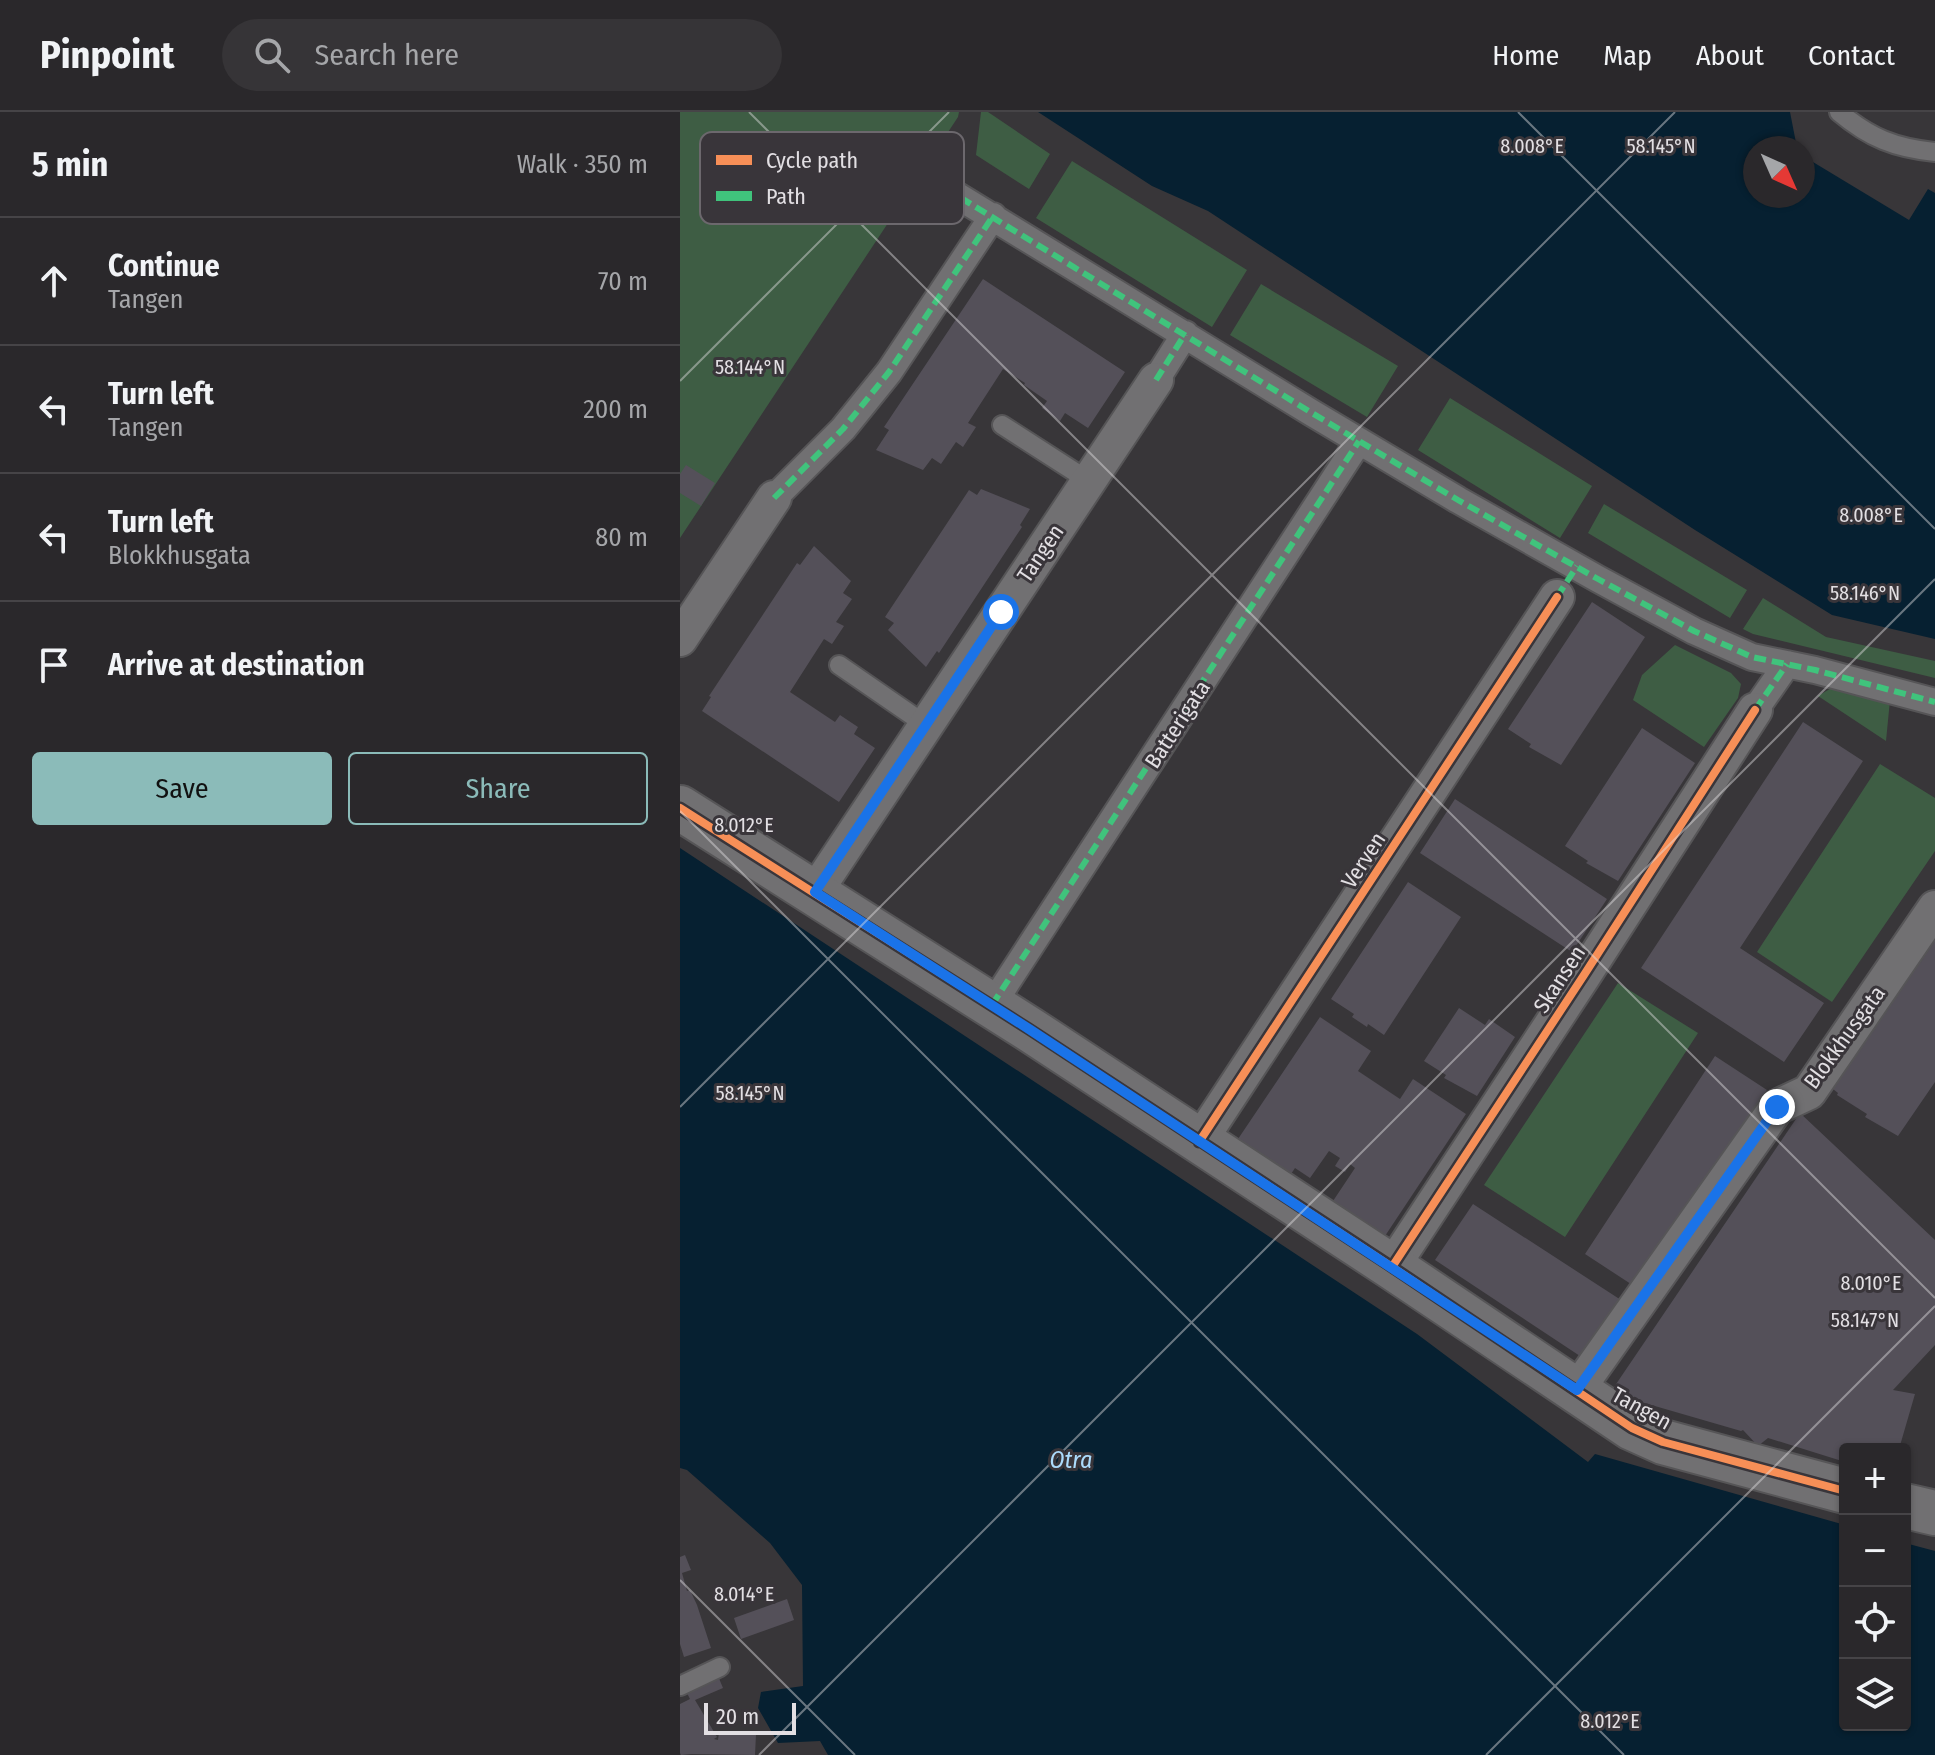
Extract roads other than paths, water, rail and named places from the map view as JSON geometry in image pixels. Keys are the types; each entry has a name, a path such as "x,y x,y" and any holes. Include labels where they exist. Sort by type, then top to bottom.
{"street":[{"path":"964,199 1458,500 1725,646 1752,657 1935,702"},
{"path":"680,639 774,498 843,429 889,372 993,216"},
{"name":"Tangen","path":"815,892 1185,334"},
{"name":"Batterigata","path":"992,1005 1359,441"},
{"path":"1557,597 1577,566"},
{"name":"Verven","path":"1199,1142 1557,597"},
{"path":"1755,710 1787,664"},
{"name":"Skansen","path":"1392,1267 1755,710"},
{"name":"Tangen","path":"680,808 992,1005 1632,1428 1663,1442 1839,1489"},
{"name":"Blokkhusgata","path":"1577,1390 1777,1107 1809,1092 1935,908"},
{"path":"1911,1507 1935,1513"}],"lane":[{"path":"1839,112 1883,142 1935,152"},
{"path":"1002,425 1089,481"},
{"path":"839,665 926,725"},
{"path":"680,1686 720,1667"}],"water":[{"path":"1038,112 1790,112 1795,136 1743,136 1743,208 1815,208 1815,163 1909,220 1928,189 1935,193 1935,639 1832,615 1695,530 1208,211 1152,186"},
{"name":"Otra","path":"680,848 1417,1334 1588,1462 1595,1454 1839,1523 1839,1731 1911,1731 1911,1545 1935,1551 1935,1755 828,1755 820,1741 778,1743 758,1708 761,1692 803,1686 802,1585 770,1543 687,1470 680,1468"}]}
